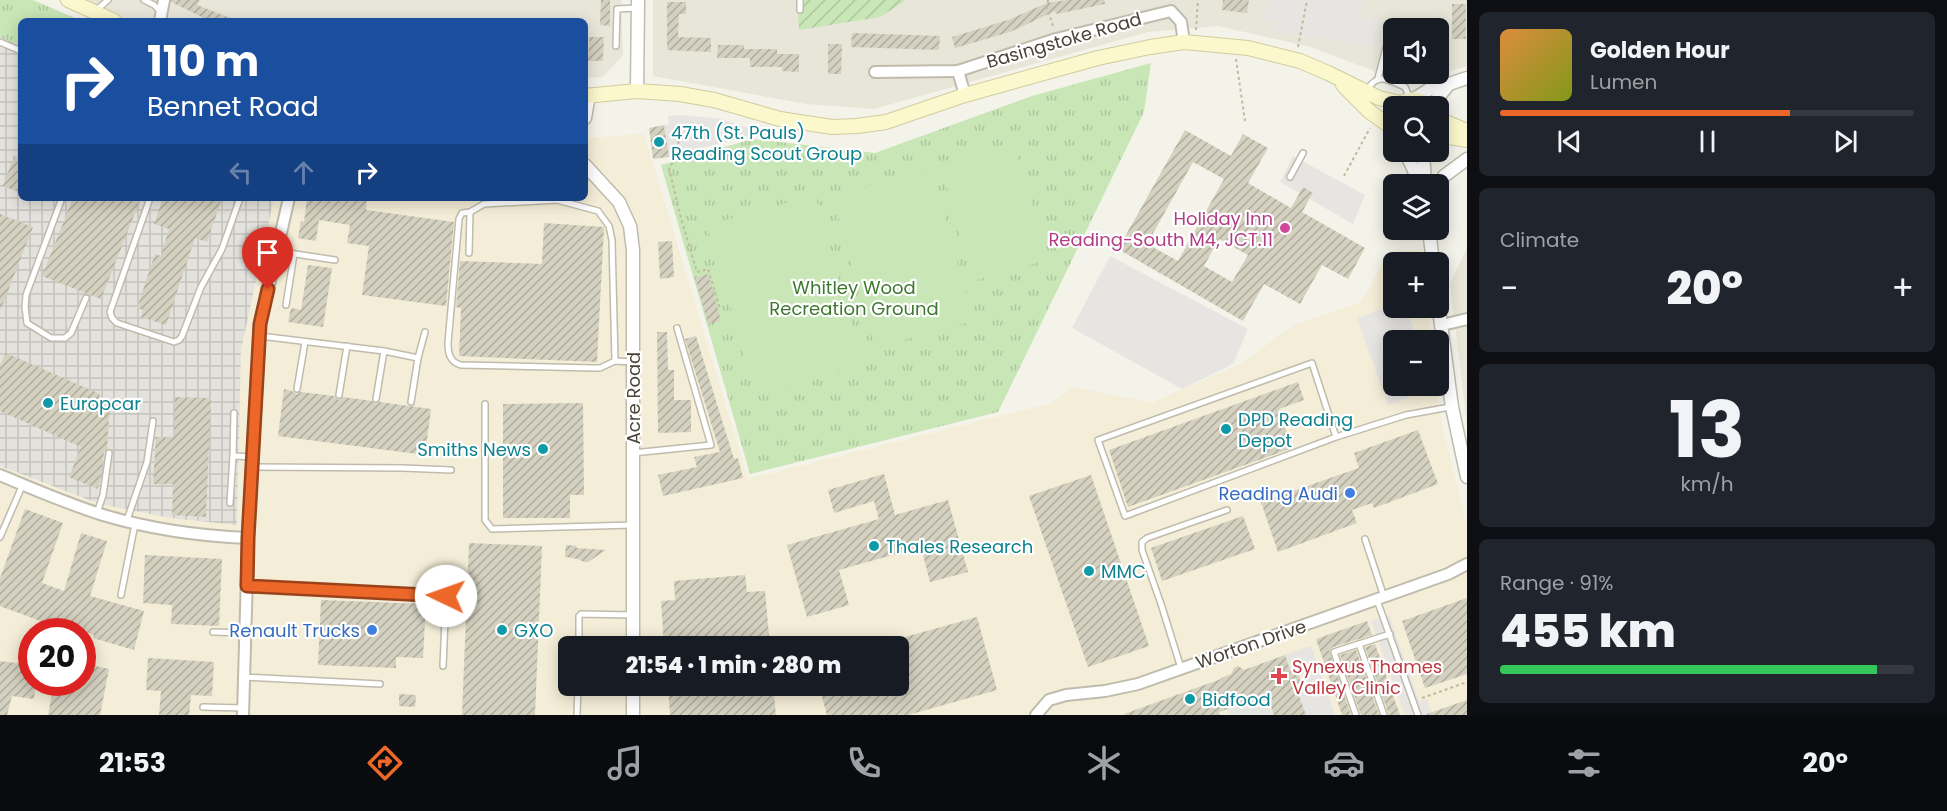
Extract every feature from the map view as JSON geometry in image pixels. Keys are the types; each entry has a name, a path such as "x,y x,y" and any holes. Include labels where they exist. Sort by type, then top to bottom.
{"main road":[{"path":"68,0 107,18"},
{"name":"Basingstoke Road","path":"588,95 638,91 680,94 714,100 780,119 832,127 857,126 885,122 965,95 1098,58 1150,47 1190,43 1270,53 1300,61 1383,99"},
{"name":"Basingstoke Road","path":"1328,73 1352,92 1370,112 1383,120"},
{"path":"1449,124 1467,131"},
{"path":"1449,137 1467,140"}],"street":[{"path":"160,17 165,0"},
{"path":"638,4 638,91"},
{"name":"Basingstoke Road","path":"875,72 958,72 1056,39 1171,11 1181,22 1190,43"},
{"path":"958,72 965,95"},
{"path":"1416,96 1433,87 1467,78"},
{"path":"1439,96 1449,84"},
{"path":"1447,174 1467,159"},
{"name":"Acre Road","path":"588,168 619,202 630,226 633,250 633,636"},
{"path":"243,712 248,538 260,324 288,201"},
{"path":"1441,318 1452,407 1467,477"},
{"path":"1442,326 1467,319"},
{"path":"0,476 97,513 213,536 248,538"},
{"name":"Worton Drive","path":"1036,715 1049,700 1066,695 1105,691 1138,684 1448,574 1467,564"},
{"path":"633,696 633,715"}],"lane":[{"path":"94,12 108,0"},
{"path":"144,0 154,5 160,17"},
{"path":"800,0 800,10"},
{"path":"616,46 618,9 638,4"},
{"path":"0,42 18,50"},
{"path":"1366,92 1372,82 1378,78 1383,59"},
{"path":"1378,78 1405,87 1405,96"},
{"path":"1290,177 1303,153"},
{"path":"61,201 26,295 27,323 43,335 51,338 66,338 71,333 86,298"},
{"path":"149,201 110,312 117,323 174,342 182,336 201,287 222,249 239,201"},
{"path":"539,201 484,204 470,212 462,213 459,219 448,352 451,359 461,364 592,368 600,368 615,361 633,362"},
{"path":"561,201 598,211 609,226 614,250 615,361"},
{"path":"469,253 470,212"},
{"path":"276,251 335,260"},
{"path":"286,305 294,254"},
{"path":"633,453 711,445 677,328"},
{"path":"411,402 425,332"},
{"path":"260,336 384,351 418,358"},
{"path":"297,389 305,342"},
{"path":"339,394 346,346"},
{"path":"376,399 384,351"},
{"path":"1336,436 1312,363 1098,440 1125,516 1336,436 1406,415 1452,407"},
{"path":"486,404 484,520 492,529 633,525"},
{"path":"230,503 234,412"},
{"path":"121,595 131,521 147,462 153,421"},
{"path":"97,513 103,495 109,453"},
{"path":"233,456 252,462 451,470"},
{"path":"0,537 23,484"},
{"path":"1181,668 1142,550 1142,542 1147,538 1227,510"},
{"path":"1365,539 1390,634 1418,715"},
{"path":"247,586 446,596 443,666"},
{"path":"579,636 579,616 581,614 633,615"},
{"path":"213,632 245,633"},
{"path":"1356,715 1334,652 1390,634"},
{"path":"1359,644 1384,715"},
{"path":"243,677 380,684"},
{"path":"577,715 578,696"},
{"path":"203,707 243,712"}],"path":[{"path":"1048,0 1047,8 1056,39"},
{"path":"1190,43 1196,21 1198,0"},
{"path":"1298,47 1307,0"},
{"path":"1231,58 1237,59 1245,121"},
{"path":"1344,176 1372,125"},
{"path":"678,135 679,154 669,168 680,215 697,272 708,268 720,309"},
{"path":"1413,701 1467,682"}],"shaded area":[{"path":"58,0 621,0 623,55 603,77 588,78 588,18 97,18"},
{"path":"653,0 1467,0 1467,66 1449,71 1449,18 1383,18 1383,74 1310,47 1218,26 1148,32 874,109 806,104 653,76"},
{"path":"1267,0 1362,0 1360,16 1381,19 1380,48 1274,31 1275,22 1264,21"},
{"path":"0,34 18,42 18,201 273,201 241,350 237,525 171,518 100,504 0,466"},
{"path":"668,116 722,119 753,130 747,136 669,157 664,125 669,124"},
{"path":"644,134 748,479 1052,403 1072,387 1152,403 1242,363 1294,325 1361,302 1383,263 1383,318 1429,318 1430,330 1383,330 1383,396 1438,396 1443,430 1467,526 1467,715 0,715 0,466 100,504 237,525 241,350 273,201 588,201 588,138"},
{"path":"1293,156 1365,195 1353,224 1280,182"},
{"path":"1467,248 1467,425 1450,284"},
{"path":"1422,249 1422,252 1389,252"},
{"path":"1110,256 1248,329 1233,364 1182,389 1072,328"},
{"path":"1383,309 1383,318 1409,318 1414,330 1383,330 1383,391 1357,318"},
{"path":"1385,396 1413,396 1388,405"},
{"path":"1389,615 1419,701 1427,699 1432,715 1405,715 1371,621"},
{"path":"1311,646 1335,715 1306,715 1298,693 1306,689 1300,670 1291,672 1285,655"},
{"path":"1267,695 1274,715 1229,715 1227,708"}],"green space":[{"path":"0,0 33,0 75,18 18,18 18,45 0,37"},
{"path":"797,0 906,0 880,17 799,30"},
{"name":"Whitley Wood Recreation Ground","path":"1151,63 1144,112 998,412 750,474 661,165 753,139 875,153 1032,96"},
{"path":"1014,143 1047,260 973,281 940,164"},
{"path":"931,168 974,321 875,348 833,196"},
{"path":"815,195 863,363 755,394 707,225"}],"building":[{"path":"171,0 200,0 197,5 230,18 202,18"},
{"path":"601,0 610,0 610,26 600,25"},
{"path":"1067,0 1104,0 1105,4 1056,14 1055,11 1010,32 955,48 952,37 1008,20 1047,3"},
{"path":"1223,0 1249,0 1247,13 1222,10"},
{"path":"667,2 686,2 686,14 679,14 678,37 711,38 711,52 667,50"},
{"path":"1452,4 1466,4 1466,39 1452,39"},
{"path":"852,33 940,36 939,50 851,47"},
{"path":"589,37 604,37 603,61 588,61"},
{"path":"828,44 842,44 841,74 828,74"},
{"path":"718,45 744,45 744,49 777,49 777,54 799,54 799,72 782,71 782,67 750,67 750,58 717,58"},
{"name":"47th (St. Pauls) Reading Scout Group","path":"664,125 669,157 653,159 649,128"},
{"name":"Holiday Inn Reading-South M4, JCT.11","path":"1185,130 1231,156 1243,134 1268,148 1248,183 1291,208 1303,187 1313,193 1302,212 1365,248 1348,279 1322,265 1300,304 1264,284 1243,321 1118,249","holes":["1193,162 1224,179 1178,261 1147,244","1219,239 1248,255 1232,282 1204,266"]},
{"path":"14,156 18,158 18,192 3,186"},
{"path":"72,201 140,201 101,299 42,276"},
{"path":"162,201 221,201 207,242 195,238 166,325 141,317 143,310 137,308 155,254 161,256 169,229 154,224"},
{"path":"307,201 367,201 366,210 454,222 446,306 362,295 369,246 347,243 350,225 319,220 316,241 298,238 301,221 304,222"},
{"path":"0,214 33,227 1,309 0,309"},
{"path":"544,223 604,227 597,362 459,356 461,308 456,307 460,261 542,264"},
{"path":"672,241 674,277 660,279 658,242"},
{"path":"308,265 332,268 323,327 288,322 291,308 301,310"},
{"path":"708,274 721,321 708,324 695,278"},
{"path":"657,332 667,332 668,370 674,370 674,400 691,400 691,432 658,433"},
{"path":"696,336 734,459 738,458 743,478 663,496 658,475 697,467 694,457 720,452 685,339"},
{"name":"Europcar","path":"6,353 100,394 99,397 110,401 107,449 104,452 97,489 69,477 81,447 0,411 0,365"},
{"name":"DPD Reading Depot","path":"1298,382 1304,400 1279,409 1292,448 1128,507 1109,450"},
{"path":"284,389 297,394 301,392 334,396 339,400 343,397 372,401 376,404 380,402 431,409 425,455 278,436"},
{"path":"175,397 211,398 206,517 172,515 173,484 153,484 156,437 174,438"},
{"name":"Smiths News","path":"583,403 584,495 570,495 570,518 503,518 503,404"},
{"name":"Reading Audi","path":"1418,430 1438,484 1374,508 1372,503 1352,510 1357,523 1278,552 1261,502 1359,468 1354,453"},
{"name":"Thales Research","path":"884,474 895,515 948,500 968,572 930,582 921,547 839,570 849,605 807,617 787,545 879,519 874,501 834,513 828,490"},
{"name":"MMC","path":"1091,475 1149,646 1088,667 1029,496"},
{"path":"25,509 63,523 42,583 64,591 81,533 107,541 90,596 144,611 134,650 96,639 96,618 32,618 0,606 0,578"},
{"path":"1243,516 1255,549 1162,581 1151,548"},
{"name":"GXO","path":"469,543 542,546 535,715 462,715"},
{"path":"566,545 606,550 588,562 584,562 565,557"},
{"path":"145,555 222,559 219,626 171,624 172,605 143,603"},
{"path":"745,575 747,592 765,591 769,636 663,636 661,601 675,600 674,581"},
{"path":"1467,598 1467,674 1425,688 1402,621"},
{"name":"Renault Trucks","path":"321,600 426,604 423,658 396,657 396,668 318,665"},
{"path":"977,617 997,690 908,715 827,715 822,696 909,696 909,636"},
{"path":"1367,621 1372,635 1329,650 1351,715 1342,715 1316,639"},
{"path":"1375,644 1400,715 1389,715 1365,647"},
{"path":"1356,650 1379,715 1361,715 1340,655"},
{"path":"1285,655 1291,672 1299,675 1302,686 1298,693 1306,715 1274,715 1267,695 1219,712 1220,715 1124,714 1221,679 1231,674 1238,666 1244,670"},
{"path":"148,658 214,662 212,696 191,695 189,715 159,715 161,691 146,690"},
{"path":"0,661 18,663 18,696 34,696 34,699 12,696 7,715 0,715"},
{"path":"96,666 109,669 100,715 48,715 51,696 96,696"},
{"path":"399,694 416,695 415,707 399,706"},
{"path":"669,696 774,696 776,715 670,715"},
{"path":"1467,700 1467,715 1427,715 1427,714"}],"place":[{"name":"47th (St. Pauls) Reading Scout Group","path":"659,142"},
{"name":"Holiday Inn Reading-South M4, JCT.11","path":"1285,228"},
{"name":"Europcar","path":"48,403"},
{"name":"DPD Reading Depot","path":"1226,429"},
{"name":"Smiths News","path":"543,449"},
{"name":"Reading Audi","path":"1350,493"},
{"name":"Thales Research","path":"874,546"},
{"name":"MMC","path":"1089,571"},
{"name":"Renault Trucks","path":"372,630"},
{"name":"GXO","path":"502,630"},
{"name":"Synexus Thames Valley Clinic","path":"1279,676"},
{"name":"Bidfood","path":"1190,699"}],"route":[{"path":"268,289 260,324 247,586 446,596"}]}
